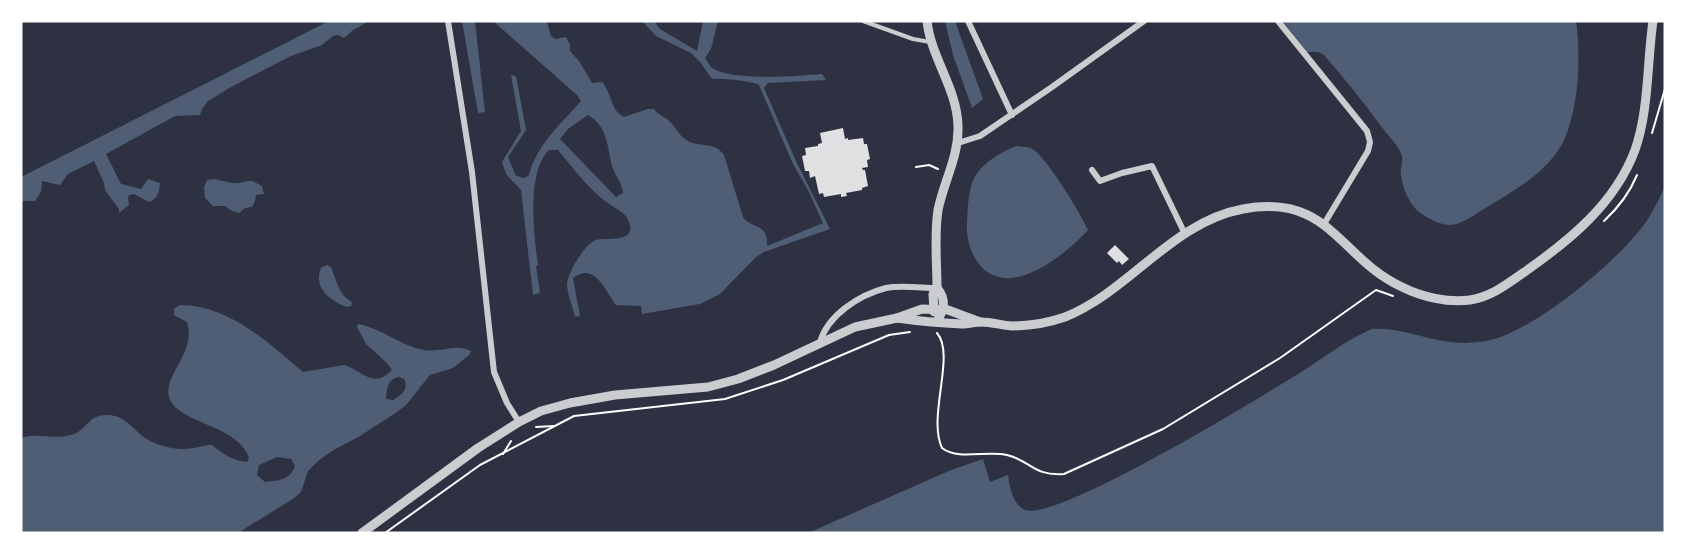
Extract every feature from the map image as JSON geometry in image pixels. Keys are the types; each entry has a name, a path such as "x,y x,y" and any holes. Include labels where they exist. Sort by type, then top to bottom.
{"street":[{"path":"448,21 473,183 494,372 507,403 519,422"},
{"path":"927,21 931,42 952,93 958,126 958,143 938,210 938,288 943,295 944,309 934,332"},
{"path":"968,21 1012,115"},
{"path":"958,143 980,136 1144,21"},
{"path":"1278,21 1367,131 1370,142 1368,151 1324,224"},
{"path":"897,318 964,324 980,322 1025,326 1045,323 1066,316 1097,300 1185,234 1223,214 1250,208 1270,207 1293,210 1324,224 1380,274 1414,292 1456,301 1488,296 1565,243 1608,198 1622,178 1635,148 1641,125 1653,21"},
{"path":"1092,170 1100,181 1152,166 1185,234"},
{"path":"820,342 823,331 834,316 867,296 887,288 938,288"},
{"path":"937,321 932,308 933,294 938,288"},
{"path":"363,533 478,448 541,411 615,395 708,387 738,380 855,327 932,308 944,309 980,322"}],"lane":[{"path":"863,21 913,39 931,42"}],"path":[{"path":"1650,140 1665,89"},
{"path":"916,167 929,165 943,171"},
{"path":"1598,226 1614,212 1633,185 1641,166"},
{"path":"934,332 941,339 943,350 943,373 937,422 938,439 942,447 956,453 1006,455 1040,472 1058,474 1074,471 1163,429 1280,358 1376,290 1397,298"},
{"path":"385,533 480,465 574,416 725,399 783,380 889,335 915,331"},
{"path":"534,427 557,426"},
{"path":"502,454 515,437"}],"water":[{"path":"329,21 369,21 344,38 338,35 333,36 322,45 291,56 231,87 208,101 200,115 175,116 106,154 121,184 141,189 148,179 160,183 158,195 149,202 134,194 129,195 129,205 119,213 119,209 105,190 94,161 68,174 60,185 42,181 41,192 35,201 21,201 21,177"},
{"path":"462,21 475,21 485,112 478,113"},
{"path":"493,21 547,22 551,36 555,39 566,37 570,51 592,83 602,82 619,114 624,117 654,109 667,119 685,139 720,150 724,155 743,217 765,233 767,246 823,223 793,164 759,85 736,80 712,79 691,53 656,36 642,21 654,21 660,29 697,51 703,21 718,21 711,49 705,58 710,66 724,73 767,77 822,74 826,80 768,83 764,88 795,159 830,229 764,252 756,257 720,294 700,304 642,314 641,306 616,305 599,280 587,273 581,274 573,278 580,316 575,317 567,286 577,260 596,240 624,237 630,229 629,222 626,216 582,179 558,150 549,150 542,160 534,188 533,205 538,265 536,266 540,293 533,295 521,190 506,174 502,162 521,131 511,75 516,76 526,130 508,157 516,176 525,178 529,175 544,144 581,101","holes":["588,115 595,120 606,138 612,166 622,189 623,193 616,197 560,139 568,129"]},
{"path":"945,21 955,21 983,99 972,108 953,55"},
{"path":"1283,21 1576,21 1578,80 1570,124 1565,138 1550,161 1530,180 1472,216 1451,225 1429,219 1415,208 1404,189 1401,173 1402,156 1394,142 1324,55 1318,52 1307,52"},
{"path":"1016,146 1030,148 1040,155 1064,188 1088,230 1066,251 1037,270 1021,276 1006,278 991,274 979,264 973,254 967,232 968,204 971,186 983,166"},
{"path":"207,180 236,183 253,181 262,186 264,194 256,195 252,207 245,208 239,213 225,206 213,206 205,198 204,187"},
{"path":"1665,187 1665,533 808,533 951,470 983,459 990,482 1008,475 1012,495 1017,504 1025,510 1044,509 1076,497 1159,455 1244,407 1343,344 1372,329 1396,330 1455,343 1480,342 1503,336 1521,328 1561,302 1602,269 1636,235 1648,219"},
{"path":"327,265 331,267 341,291 352,302 351,306 347,307 335,301 321,288 319,275 321,268"},
{"path":"180,305 198,307 231,318 276,349 303,372 344,365 373,379 385,376 392,370 366,344 357,327 358,324 415,348 430,351 459,348 471,351 453,368 430,375 406,405 394,414 318,461 308,471 301,492 238,533 21,533 21,438 27,436 71,435 77,433 94,418 106,415 115,416 123,419 145,438 162,446 188,449 212,445 228,457 247,462 249,458 243,447 233,438 183,413 174,406 169,397 168,389 188,343 189,333 187,322 174,315 174,309","holes":["399,377 404,379 406,386 404,391 393,400 386,399 390,382","277,457 291,459 295,466 293,471 283,479 265,482 257,475 259,465"]}],"building":[{"path":"843,128 845,139 863,138 864,144 867,144 870,159 867,160 868,167 862,168 865,170 868,186 862,190 846,193 847,196 841,197 841,194 824,197 823,193 819,194 815,176 810,178 809,171 805,171 802,156 806,155 805,148 822,143 820,133"},
{"path":"1115,245 1129,259 1122,265 1107,253"}]}
